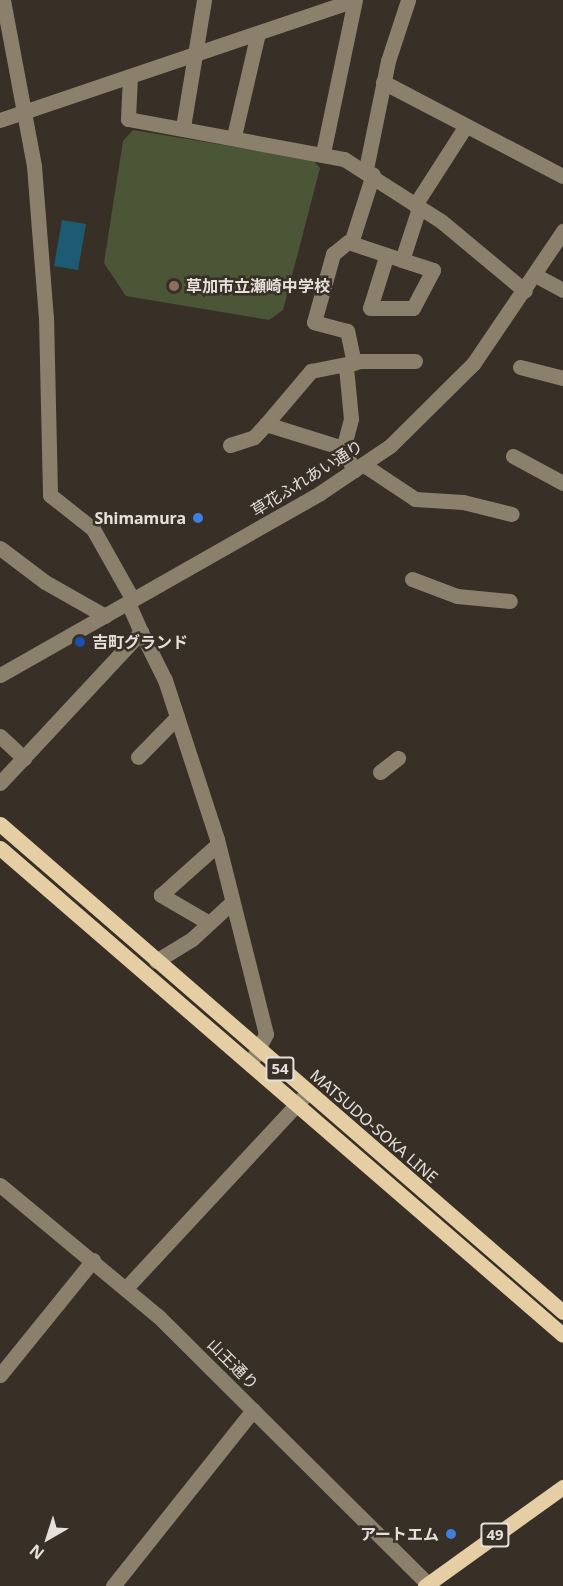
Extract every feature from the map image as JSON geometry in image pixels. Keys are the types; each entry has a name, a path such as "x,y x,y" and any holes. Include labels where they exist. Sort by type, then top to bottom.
{"main road":[{"name":"MATSUDO-SOKA LINE","path":"0,824 156,961 255,1057"},
{"name":"MATSUDO-SOKA LINE","path":"0,848 255,1057 563,1335"},
{"name":"MATSUDO-SOKA LINE","path":"303,1099 563,1312"},
{"name":"49","path":"428,1585 563,1486"}],"street":[{"path":"3,0 26,111 46,317 50,495 93,529 131,601 141,632 177,717 218,844 230,904 266,1034 255,1057"},
{"path":"183,127 193,54 204,0"},
{"path":"0,120 354,0"},
{"path":"323,153 354,0"},
{"path":"343,448 351,420 348,331 314,322 333,254 351,243 369,171 383,82 408,0"},
{"path":"234,136 258,33"},
{"path":"129,76 128,119 323,153 369,171 525,291"},
{"path":"383,82 465,127 563,176"},
{"path":"402,260 417,207 465,127"},
{"name":"草花ふれあい通り","path":"0,675 359,468 454,387 525,291 563,231"},
{"path":"351,243 433,270 413,308 370,308 386,256"},
{"path":"535,275 563,290"},
{"path":"230,445 254,436 311,371 350,365 415,361"},
{"path":"520,367 563,378"},
{"path":"266,424 343,448 359,468 415,499 512,514"},
{"path":"513,456 563,483"},
{"path":"0,548 45,582 105,616"},
{"path":"412,579 457,596 510,601"},
{"path":"0,783 141,632"},
{"path":"138,757 177,717"},
{"path":"0,736 24,758"},
{"path":"380,772 398,758"},
{"path":"209,923 161,896 218,844"},
{"path":"156,961 209,923 230,904"},
{"path":"126,1288 303,1099"},
{"name":"山王通り","path":"0,1185 126,1288 253,1410 428,1585"},
{"path":"0,1375 93,1260"},
{"path":"113,1586 253,1410"}],"green space":[{"path":"133,130 313,160 320,168 283,310 269,320 126,296 104,263 123,141"}],"water":[{"path":"62,220 86,224 78,270 54,266"}],"place":[{"name":"草加市立瀬崎中学校","path":"174,286"},
{"name":"Shimamura","path":"198,518"},
{"name":"吉町グランド","path":"80,642"},
{"name":"アートエム","path":"451,1534"}]}
